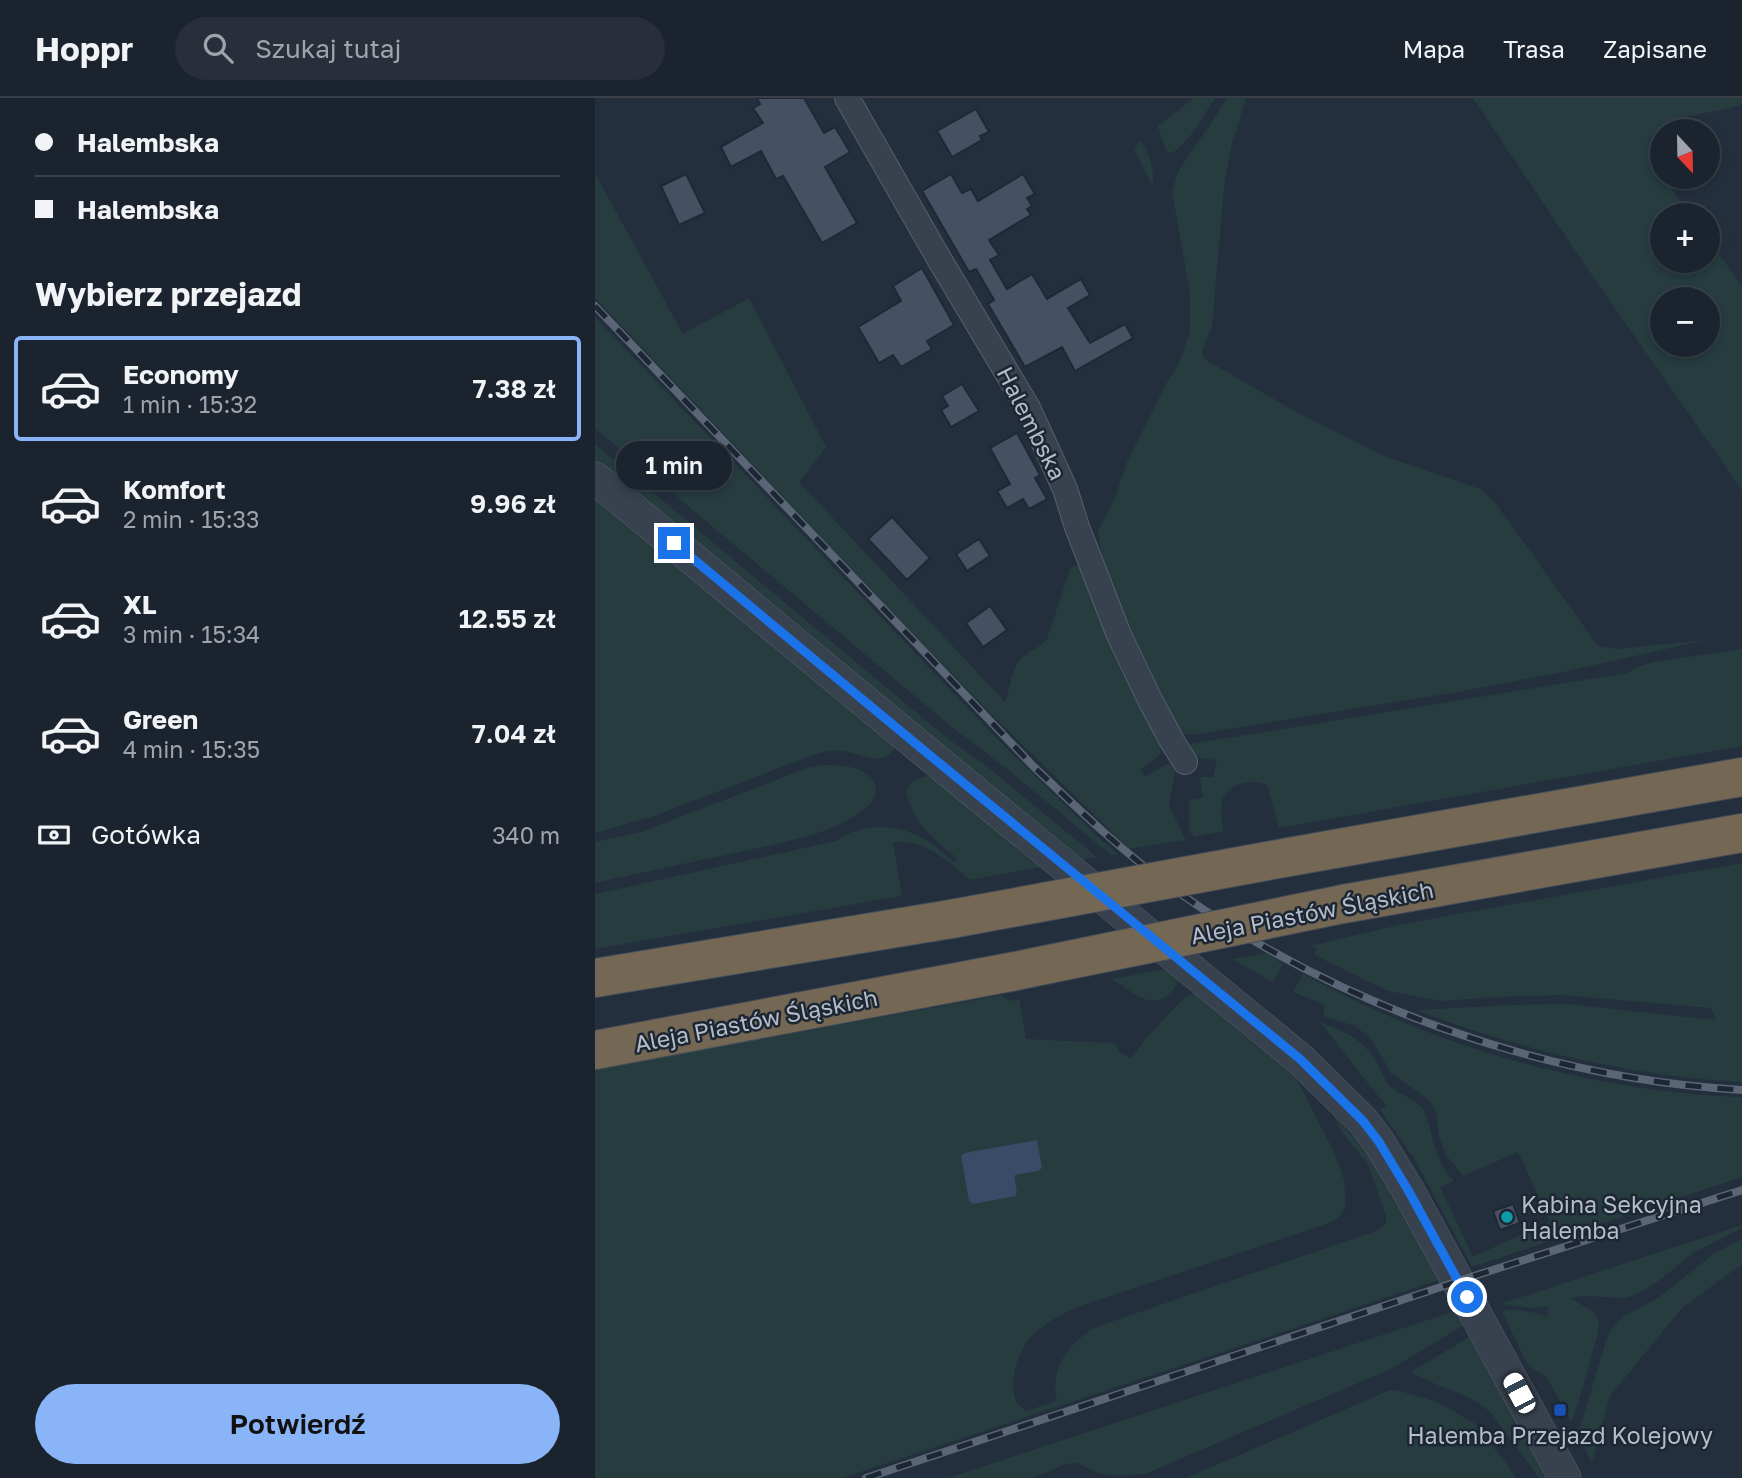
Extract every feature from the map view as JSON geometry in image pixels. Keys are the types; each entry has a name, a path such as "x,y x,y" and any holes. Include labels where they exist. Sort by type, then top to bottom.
{"highway":[{"path":"595,978 951,919 1742,777"},
{"name":"Aleja Piastów Śląskich","path":"595,1050 1016,971 1343,904 1742,833"}],"street":[{"name":"Halembska","path":"848,98 1028,408 1065,488 1077,527 1119,635 1150,700 1185,762"},
{"path":"595,478 1300,1059 1363,1121 1408,1190 1565,1478"}],"green space":[{"path":"1194,98 1215,98 1185,142 1172,153 1168,152 1158,126"},
{"path":"1227,98 1246,98 1225,178 1212,325 1202,351 1206,360 1300,414 1384,456 1480,489 1494,501 1598,646 1617,649 1706,640 1458,692 1191,735 1178,732 1157,698 1115,596 1101,553 1098,531 1115,498 1127,462 1178,365 1190,332 1190,292 1172,192 1178,172"},
{"path":"1473,98 1742,98 1742,104 1733,107 1677,119 1650,119 1649,140 1650,189 1672,189 1682,203 1650,203 1650,273 1720,273 1720,256 1742,286 1742,490 1580,258"},
{"path":"1141,140 1151,163 1153,187 1134,149"},
{"path":"595,173 683,334 749,298 826,447 799,482 1005,702 1018,663 1047,639 1071,567 1080,567 1122,672 1161,747 1160,755 1140,770 1146,777 1170,764 1175,772 1169,804 1185,840 1129,849 988,711 595,298"},
{"path":"595,317 1002,744 1118,854 1111,855 947,723 595,428"},
{"path":"595,444 947,738 985,765 1097,857 1076,861 595,464"},
{"path":"595,493 896,746 890,753 878,759 841,751 820,753 654,816 595,833"},
{"path":"1742,649 1742,746 1279,828 1267,785 1247,782 1234,786 1222,801 1223,831 1195,837 1189,831 1189,800 1203,798 1200,777 1213,777 1217,760 1199,757 1184,745 1627,673 1654,662"},
{"path":"810,767 850,767 869,776 876,790 871,803 848,820 813,835 595,883 595,842 641,832"},
{"path":"934,775 1046,866 970,880 926,848 905,842 893,842 902,896 595,949 595,894 836,841 867,828 890,828 912,833 931,843 954,862 957,858 932,837 918,820 906,790 918,779"},
{"path":"1742,863 1742,1082 1659,1074 1576,1059 1495,1037 1416,1010 1566,1004 1716,1020 1711,1008 1561,995 1442,1001 1388,991 1314,955 1317,949 1310,946 1403,924"},
{"path":"1267,953 1283,964 1273,982 1232,959"},
{"path":"1171,968 1178,982 1170,993 1154,1001 1138,996 1112,979"},
{"path":"1303,974 1407,1024 1515,1061 1628,1086 1742,1097 1742,1177 1472,1267 1415,1160 1380,1110 1386,1106 1320,1022 1350,1035 1362,1044 1374,1058 1390,1086 1418,1103 1424,1111 1438,1157 1454,1181 1440,1187 1473,1257 1550,1221 1518,1152 1463,1176 1446,1155 1439,1137 1435,1109 1428,1099 1392,1074 1371,1039 1355,1026 1323,1016 1325,1005 1293,992"},
{"path":"1198,994 1291,1071 1335,1154 1344,1180 1346,1205 1338,1218 1329,1223 1077,1307 1055,1318 1029,1339 1019,1356 1013,1376 1014,1396 1018,1404 1026,1411 1057,1401 1055,1389 1058,1369 1075,1342 1093,1328 1376,1231 1386,1224 1386,1215 1368,1165 1340,1129 1333,1114 1376,1163 1442,1279 842,1478 595,1478 595,1069 1002,995 1009,1001 1019,999 1026,1039 1114,1043 1120,1052 1131,1059 1146,1038 1186,996"},
{"path":"1742,1225 1742,1228 1695,1252 1657,1282 1635,1295 1625,1298 1571,1298 1595,1313 1599,1324 1571,1422 1548,1379 1526,1362 1503,1314 1503,1310 1520,1311 1548,1317 1550,1306 1534,1308 1500,1304"},
{"path":"1742,1239 1742,1264 1681,1309 1610,1396 1592,1463 1576,1432 1581,1424 1611,1329 1623,1317 1659,1297 1715,1253"},
{"path":"1458,1310 1466,1324 1391,1369 1145,1474 1117,1476 1098,1473 1076,1463 1066,1464 1033,1478 948,1478"},
{"path":"1474,1334 1535,1448 1531,1450 1546,1478 1539,1478 1490,1412 1462,1394 1411,1372"},
{"path":"1390,1390 1437,1402 1474,1423 1516,1478 1186,1478"}],"water":[{"path":"1037,1140 1042,1168 1015,1175 1016,1196 973,1204 969,1201 961,1156 964,1153"}],"building":[{"path":"757,98 804,98 824,133 835,127 850,152 825,167 857,223 822,243 783,176 776,179 761,151 731,167 721,147 763,123 753,108 760,104"},
{"path":"976,109 989,132 980,136 982,140 952,157 937,131"},
{"path":"686,174 705,213 679,225 661,186"},
{"path":"951,174 962,193 971,189 978,201 1023,174 1035,194 1027,198 1032,206 1027,209 1031,215 989,240 999,255 990,260 1007,289 1032,274 1047,299 1081,279 1090,295 1068,308 1090,343 1125,324 1133,338 1075,371 1062,347 1025,367 988,304 994,300 976,269 969,272 922,191"},
{"path":"922,268 954,325 927,341 932,349 901,367 893,355 879,363 858,327 901,301 893,286"},
{"path":"962,384 979,411 951,427 941,410 948,406 942,396"},
{"path":"1017,433 1040,475 1035,478 1047,499 1029,509 1023,499 1007,508 997,491 1010,484 990,448"},
{"path":"892,517 930,558 907,580 868,539"},
{"path":"979,539 990,556 967,571 956,554"},
{"path":"990,606 1007,630 983,647 966,623"},
{"name":"Kabina Sekcyjna Halemba","path":"1513,1204 1520,1223 1500,1230 1493,1211"}],"railway":[{"path":"595,306 1034,767 1122,848 1178,892 1240,933 1306,969 1375,1002 1447,1030 1519,1053 1593,1070 1668,1083 1742,1090"},
{"path":"866,1478 1742,1190"}],"place":[{"name":"Kabina Sekcyjna Halemba","path":"1507,1217"},
{"name":"Halemba Przejazd Kolejowy","path":"1560,1410"}],"route":[{"path":"674,543 1300,1059 1363,1121 1379,1142 1467,1297"}]}
